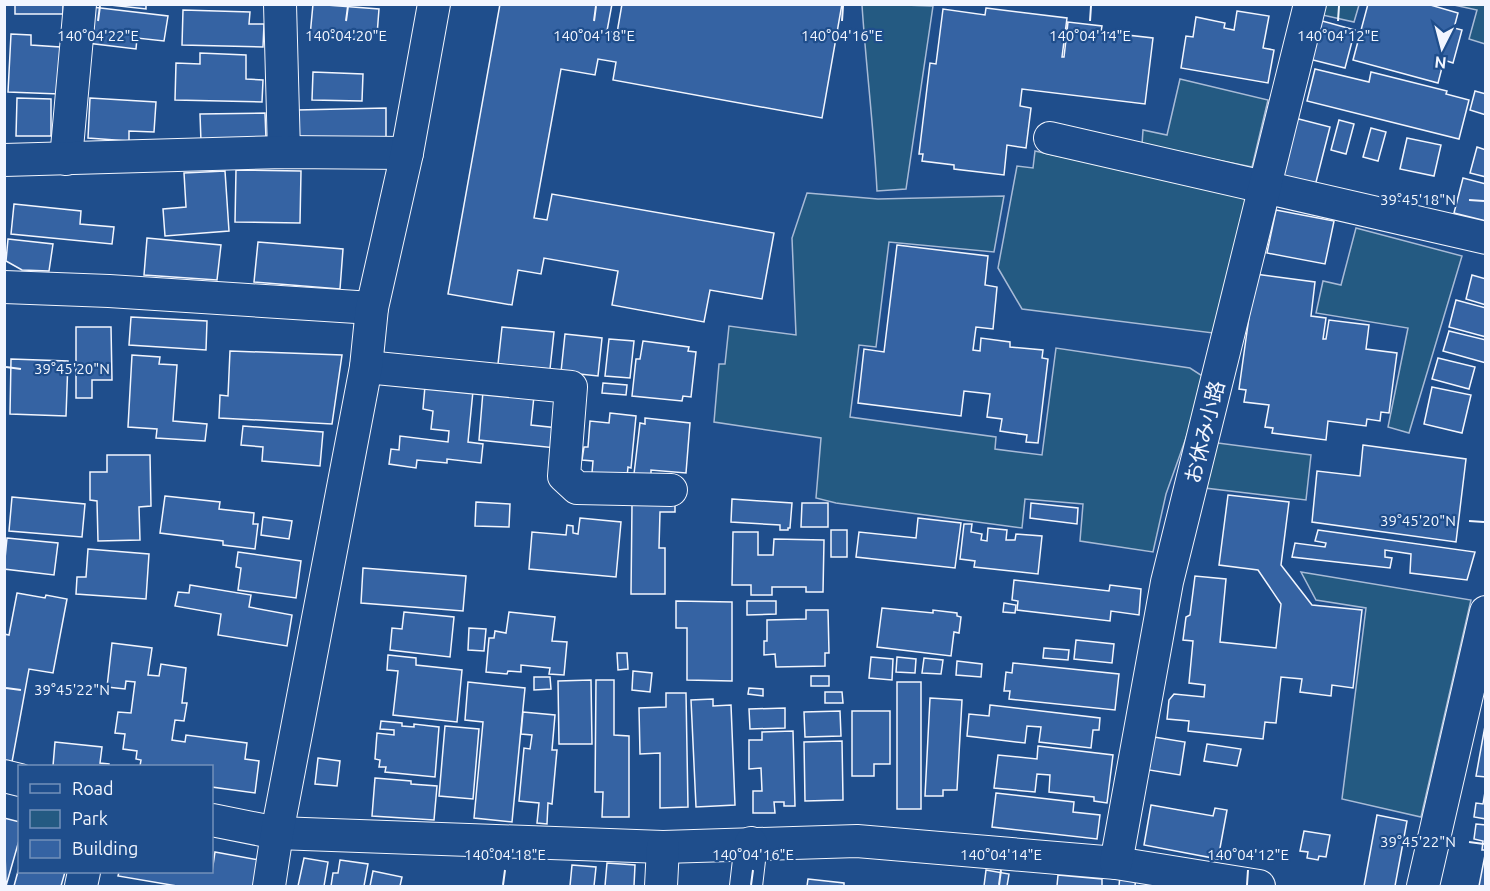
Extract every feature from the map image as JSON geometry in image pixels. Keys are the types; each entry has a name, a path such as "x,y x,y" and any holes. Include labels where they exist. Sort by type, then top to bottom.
{"street":[{"path":"66,159 80,4"},
{"path":"280,4 284,152"},
{"path":"269,886 366,366 372,308 407,153 434,4"},
{"name":"お休み小路","path":"1116,862 1167,582 1310,4"},
{"path":"1050,138 1485,238"},
{"path":"4,160 284,152 407,153"},
{"path":"4,287 109,291 372,308"},
{"path":"366,366 571,387 564,476 578,488 671,490"},
{"path":"1423,886 1485,612"},
{"path":"213,820 278,833 663,847 857,841 1116,862 1259,886"},
{"path":"746,886 751,843"},
{"path":"661,886 663,847"}],"green space":[{"path":"862,5 933,6 906,189 877,191"},
{"path":"1320,5 1359,5 1354,22 1318,14"},
{"path":"1454,5 1485,5 1485,44 1469,39 1477,10"},
{"path":"1180,79 1268,100 1252,167 1142,145 1143,130 1167,135"},
{"path":"1035,151 1247,197 1213,333 1022,309 998,268 1017,166 1033,168"},
{"path":"807,193 878,199 1004,196 994,252 889,242 876,347 859,345 850,417 996,437 995,449 1042,455 1056,348 1190,368 1207,379 1166,494 1153,552 1080,541 1083,504 1025,499 1022,528 836,503 816,498 821,438 714,422 719,364 725,364 729,326 796,335 792,238"},
{"path":"1356,228 1462,256 1409,433 1388,427 1408,328 1316,313 1323,281 1341,285"},
{"path":"1210,442 1311,455 1306,500 1205,488"},
{"path":"1301,572 1471,600 1421,817 1342,799 1366,608 1316,600"}],"building":[{"path":"15,4 63,4 63,14 15,14"},
{"path":"101,4 146,4 146,9"},
{"path":"313,4 379,9 377,35 366,34 366,40 310,36"},
{"path":"500,4 612,4 607,31 617,33 622,4 842,4 822,118 613,80 616,62 598,59 595,75 561,69 534,218 547,220 552,194 774,233 762,299 710,290 704,322 612,305 618,271 544,258 541,274 518,270 512,305 448,294"},
{"path":"1368,4 1427,4 1458,13 1454,28 1462,30 1453,63 1444,60 1438,83 1353,60"},
{"path":"92,7 168,16 164,41 137,38 136,49 87,43"},
{"path":"986,8 1067,18 1062,57 1064,57 1068,22 1102,26 1101,32 1153,38 1145,104 1022,89 1020,106 1031,108 1026,148 1007,145 1004,175 954,169 954,165 922,161 923,154 919,154 930,63 936,64 943,9 985,15"},
{"path":"183,10 250,12 249,24 264,24 263,47 182,45"},
{"path":"1237,11 1269,16 1263,48 1274,50 1268,83 1181,68 1186,36 1193,37 1196,17 1225,23 1224,28 1234,30"},
{"path":"1315,19 1355,30 1345,68 1305,58"},
{"path":"11,34 31,35 31,45 60,47 59,94 8,92"},
{"path":"200,53 246,55 246,79 263,80 262,102 175,100 176,63 200,64"},
{"path":"1315,69 1369,82 1371,72 1447,91 1446,94 1469,100 1459,139 1307,101"},
{"path":"313,72 363,74 362,101 312,100"},
{"path":"1475,91 1486,94 1486,115 1470,110"},
{"path":"17,98 51,99 51,136 16,136"},
{"path":"90,98 156,102 154,132 129,131 129,141 88,138"},
{"path":"386,108 386,137 298,138 297,110"},
{"path":"265,113 266,139 201,142 200,114"},
{"path":"1291,117 1330,127 1315,186 1277,177"},
{"path":"1339,120 1354,124 1346,154 1331,150"},
{"path":"1371,128 1386,132 1378,161 1363,157"},
{"path":"1407,138 1441,145 1434,176 1400,169"},
{"path":"1477,147 1486,150 1486,177 1470,173"},
{"path":"236,170 301,171 300,223 235,222"},
{"path":"225,171 229,231 165,236 163,209 186,207 184,173"},
{"path":"1463,178 1486,184 1486,221 1454,213"},
{"path":"14,204 81,211 80,224 114,227 112,244 11,234"},
{"path":"1276,210 1334,221 1325,264 1267,253"},
{"path":"147,238 221,245 217,280 144,275"},
{"path":"8,239 53,244 49,271 22,270 6,261"},
{"path":"258,242 343,249 340,289 254,282"},
{"path":"897,245 988,256 985,285 997,287 993,329 976,327 973,350 980,351 981,338 1010,342 1010,347 1043,350 1042,358 1048,359 1038,443 1026,442 1027,435 1000,431 1002,419 987,417 990,394 964,391 961,416 858,403 864,349 884,352"},
{"path":"1255,274 1315,282 1311,316 1326,318 1323,339 1326,339 1329,320 1369,325 1366,349 1397,353 1389,413 1381,412 1380,421 1367,419 1366,426 1328,421 1326,440 1272,433 1273,428 1265,427 1269,405 1244,402 1246,390 1239,389"},
{"path":"1472,275 1486,279 1486,305 1466,299"},
{"path":"1456,300 1486,308 1486,337 1449,327"},
{"path":"131,317 207,321 206,350 129,345"},
{"path":"76,327 111,327 112,380 92,380 92,398 76,398"},
{"path":"502,327 554,332 550,369 498,364"},
{"path":"1449,331 1486,340 1486,363 1443,351"},
{"path":"565,334 602,338 598,376 561,372"},
{"path":"609,339 634,341 630,378 605,376"},
{"path":"643,341 689,347 688,351 696,352 691,397 683,396 682,401 632,396 636,359 640,359"},
{"path":"230,351 342,355 332,424 219,418 220,395 228,396"},
{"path":"132,355 160,357 159,364 177,365 173,421 207,424 205,441 156,438 157,429 128,427"},
{"path":"1438,358 1475,367 1469,389 1432,379"},
{"path":"11,359 68,361 66,416 10,414"},
{"path":"603,383 627,385 626,395 602,393"},
{"path":"425,386 473,391 468,442 483,444 481,463 447,459 447,463 417,460 416,468 389,464 391,449 399,450 400,436 448,442 449,431 431,429 433,411 423,409"},
{"path":"1432,387 1471,395 1462,433 1424,424"},
{"path":"483,391 534,396 531,425 558,428 556,448 479,440"},
{"path":"610,413 636,416 631,468 628,467 627,477 592,473 593,461 582,460 584,447 588,447 590,421 609,423"},
{"path":"645,418 690,423 686,473 651,470 651,476 634,474 640,423 645,424"},
{"path":"243,426 323,432 320,466 262,461 263,447 241,445"},
{"path":"1363,445 1466,459 1456,542 1312,522 1317,471 1360,476"},
{"path":"107,455 150,455 151,506 139,507 140,540 98,541 97,501 90,500 90,472 107,472"},
{"path":"1228,495 1289,502 1281,565 1312,605 1362,610 1353,688 1332,685 1331,696 1300,692 1302,679 1281,677 1276,723 1265,722 1263,739 1188,731 1189,721 1167,719 1169,700 1174,694 1204,697 1205,685 1189,683 1193,641 1183,640 1186,617 1190,615 1195,576 1226,579 1220,642 1276,648 1281,604 1258,570 1219,565"},
{"path":"165,496 220,502 219,509 254,513 253,524 258,524 255,549 223,545 223,541 160,533"},
{"path":"12,497 85,504 82,537 9,531"},
{"path":"732,499 792,503 790,528 780,530 780,525 731,522"},
{"path":"675,501 675,512 660,512 659,548 665,548 665,594 631,594 632,505"},
{"path":"476,502 510,504 509,527 475,526"},
{"path":"802,503 828,503 828,527 801,527"},
{"path":"1031,503 1078,508 1077,524 1030,518"},
{"path":"263,517 292,521 289,539 261,535"},
{"path":"580,518 621,522 616,577 529,569 532,532 566,535 567,525 573,526 573,533 578,534"},
{"path":"918,518 961,523 955,568 856,557 859,532 916,538"},
{"path":"964,524 972,524 971,532 982,534 981,540 987,541 988,528 1007,530 1006,540 1015,540 1016,534 1042,536 1038,574 974,567 975,561 960,559"},
{"path":"831,530 847,530 847,557 831,557"},
{"path":"1318,530 1475,552 1467,580 1410,573 1411,554 1385,550 1385,557 1392,558 1390,568 1292,557 1295,543 1325,547 1326,543 1315,541"},
{"path":"733,532 758,532 758,555 773,555 774,539 824,540 823,592 806,592 806,587 772,587 772,595 751,595 751,585 732,585"},
{"path":"7,538 58,543 54,575 4,569"},
{"path":"88,549 149,554 146,599 76,594 77,577 86,577"},
{"path":"238,552 301,561 296,598 238,590 241,568 236,567"},
{"path":"363,568 466,576 463,611 361,603"},
{"path":"1014,580 1109,591 1110,585 1141,589 1139,615 1111,611 1110,621 1017,610 1018,601 1012,600"},
{"path":"190,585 251,595 249,607 292,615 287,646 218,635 221,614 175,606 178,592 189,593"},
{"path":"17,593 67,599 53,673 29,669 12,762 4,761 4,634 9,635"},
{"path":"676,601 732,602 732,681 687,680 687,628 676,628"},
{"path":"747,601 776,601 776,614 747,615"},
{"path":"1004,603 1016,605 1015,613 1003,612"},
{"path":"882,608 957,613 957,616 961,617 959,633 954,632 951,656 877,647"},
{"path":"806,610 828,610 829,653 825,653 825,666 776,667 775,654 764,655 767,620 806,619"},
{"path":"404,612 454,617 450,657 390,650 392,628 402,629"},
{"path":"509,612 555,617 552,641 567,642 564,675 549,674 550,668 521,665 521,672 508,671 507,674 486,672 489,638 494,638 495,631 506,633"},
{"path":"469,628 486,629 484,651 468,650"},
{"path":"1076,640 1114,644 1112,663 1074,659"},
{"path":"112,643 152,648 148,675 159,676 161,664 186,668 182,703 187,703 184,721 175,720 172,740 185,742 186,735 247,743 245,759 259,761 255,793 213,787 213,765 140,765 141,760 136,759 137,751 123,749 125,734 115,733 118,712 131,713 135,682 126,681 125,689 107,687"},
{"path":"1044,648 1069,650 1068,660 1043,658"},
{"path":"617,653 627,653 628,669 618,670"},
{"path":"388,655 416,658 416,665 462,670 457,722 393,715 398,671 387,670"},
{"path":"871,657 893,659 892,680 869,678"},
{"path":"897,657 916,659 915,673 896,672"},
{"path":"924,658 943,660 941,674 922,673"},
{"path":"957,661 982,664 981,677 956,675"},
{"path":"1013,663 1119,674 1115,710 1009,699 1010,691 1004,691 1006,672 1012,673"},
{"path":"633,671 652,673 650,692 632,690"},
{"path":"811,676 829,676 829,686 811,686"},
{"path":"534,677 550,677 551,689 534,690"},
{"path":"591,680 592,744 559,744 558,681"},
{"path":"596,680 614,680 614,735 629,736 629,817 602,817 603,792 595,792"},
{"path":"468,682 525,688 512,822 474,818 483,722 465,720"},
{"path":"897,682 921,682 921,809 897,809"},
{"path":"749,688 763,689 763,696 748,694"},
{"path":"825,692 842,692 843,703 825,703"},
{"path":"666,693 686,693 688,807 660,808 660,753 640,754 639,708 666,707"},
{"path":"930,698 962,700 957,790 943,790 943,796 925,796"},
{"path":"713,699 713,706 731,705 735,805 696,807 691,700"},
{"path":"990,705 1100,718 1099,730 1093,730 1091,748 1039,742 1041,727 1027,726 1025,743 967,736 969,714 989,716"},
{"path":"785,708 785,728 750,729 749,709"},
{"path":"840,711 841,736 805,737 804,712"},
{"path":"852,711 890,711 890,764 874,764 874,776 852,776"},
{"path":"523,712 555,715 552,750 557,750 552,804 548,803 547,824 537,823 539,803 519,801 524,748 530,749 532,735 521,734"},
{"path":"381,721 402,723 402,726 414,727 414,724 439,727 435,777 385,772 386,767 379,767 380,760 375,759 377,733 394,735 394,730 380,729"},
{"path":"445,726 479,729 473,799 439,796"},
{"path":"1486,726 1486,777 1476,776"},
{"path":"793,731 795,806 784,806 784,802 774,802 775,813 753,813 753,791 762,791 761,768 749,769 749,740 762,740 762,732"},
{"path":"1154,737 1185,742 1180,775 1149,770"},
{"path":"842,741 843,800 805,801 804,742"},
{"path":"55,742 102,747 100,763 109,764 109,765 53,765"},
{"path":"1207,744 1241,749 1237,766 1204,761"},
{"path":"1038,746 1113,755 1107,803 1094,801 1094,797 1049,792 1050,775 1037,774 1035,792 994,788 998,755 1037,759"},
{"path":"318,758 340,761 337,786 315,784"},
{"path":"375,778 437,786 434,820 372,816"},
{"path":"1485,792 1486,819 1474,817 1476,803 1483,804"},
{"path":"996,793 1074,802 1073,812 1100,815 1097,839 992,827"},
{"path":"1151,805 1213,816 1215,808 1227,810 1218,859 1144,845"},
{"path":"1377,815 1407,821 1395,886 1364,886"},
{"path":"4,818 18,822 18,844 6,886"},
{"path":"1476,824 1486,825 1486,850 1482,850 1483,841 1474,839"},
{"path":"1304,831 1330,835 1326,857 1319,856 1318,860 1307,858 1308,852 1300,851"},
{"path":"215,852 259,860 255,886 177,886 118,876 119,873 213,873"},
{"path":"1485,855 1486,886 1479,886"},
{"path":"304,858 328,862 324,886 298,886"},
{"path":"340,860 368,864 364,886 331,886 333,873 338,873"},
{"path":"607,863 635,865 634,886 605,886"},
{"path":"572,865 596,867 594,886 570,886"},
{"path":"986,870 1009,874 1007,886 984,886"},
{"path":"18,871 65,873 61,886 14,886"},
{"path":"373,871 402,877 400,886 370,886"},
{"path":"1058,875 1102,879 1102,886 1057,886"},
{"path":"1120,875 1136,876 1135,886 1119,886"},
{"path":"808,879 844,883 844,886 807,886"}]}
